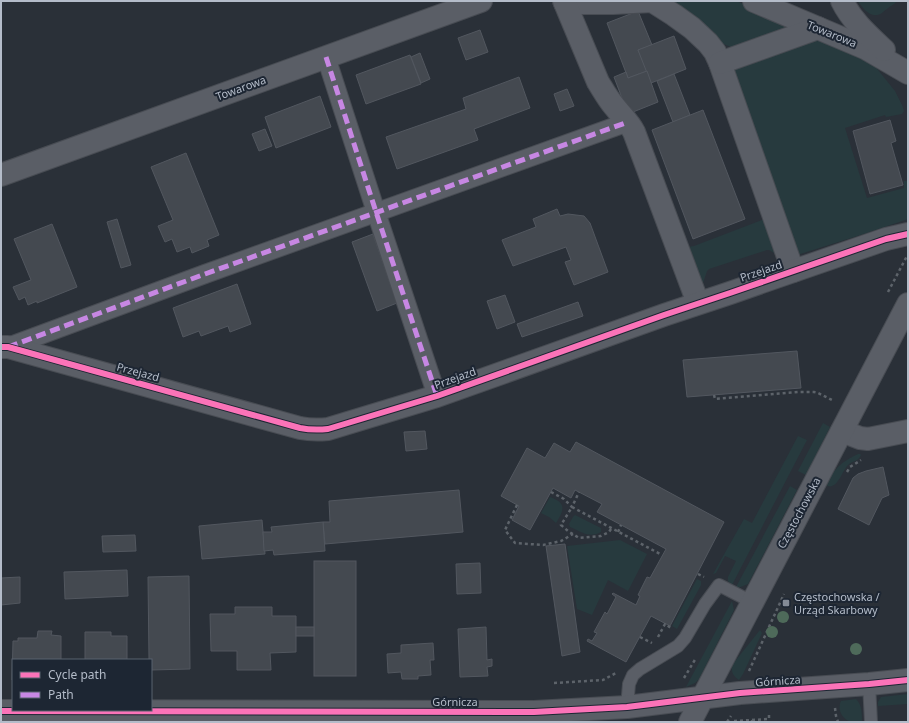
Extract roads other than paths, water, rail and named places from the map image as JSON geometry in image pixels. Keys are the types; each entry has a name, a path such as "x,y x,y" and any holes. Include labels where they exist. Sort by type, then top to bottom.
{"street":[{"name":"Towarowa","path":"1,176 481,1"},
{"path":"698,303 634,132 628,122 605,94 598,82 565,2 613,3 653,1 692,28 708,43 715,52 720,63 793,271"},
{"name":"Towarowa","path":"754,1 865,48 908,73"},
{"path":"842,1 850,16 858,26 908,73"},
{"path":"720,63 818,28"},
{"path":"326,57 437,396"},
{"path":"4,347 628,122"},
{"name":"Przejazd","path":"4,347 309,430 328,429 437,396 656,317 886,239 908,234"},
{"name":"Częstochowska","path":"690,722 908,304"},
{"path":"842,431 860,438 868,439 908,431"},
{"name":"Górnicza","path":"1,711 534,712 626,707 703,697 908,680"}],"lane":[{"path":"626,707 629,684 633,675 640,669 678,646 685,638 705,604 719,585 752,602"},
{"path":"869,684 871,722"}],"place":[{"name":"Częstochowska / Urząd Skarbowy","path":"786,603"}]}
